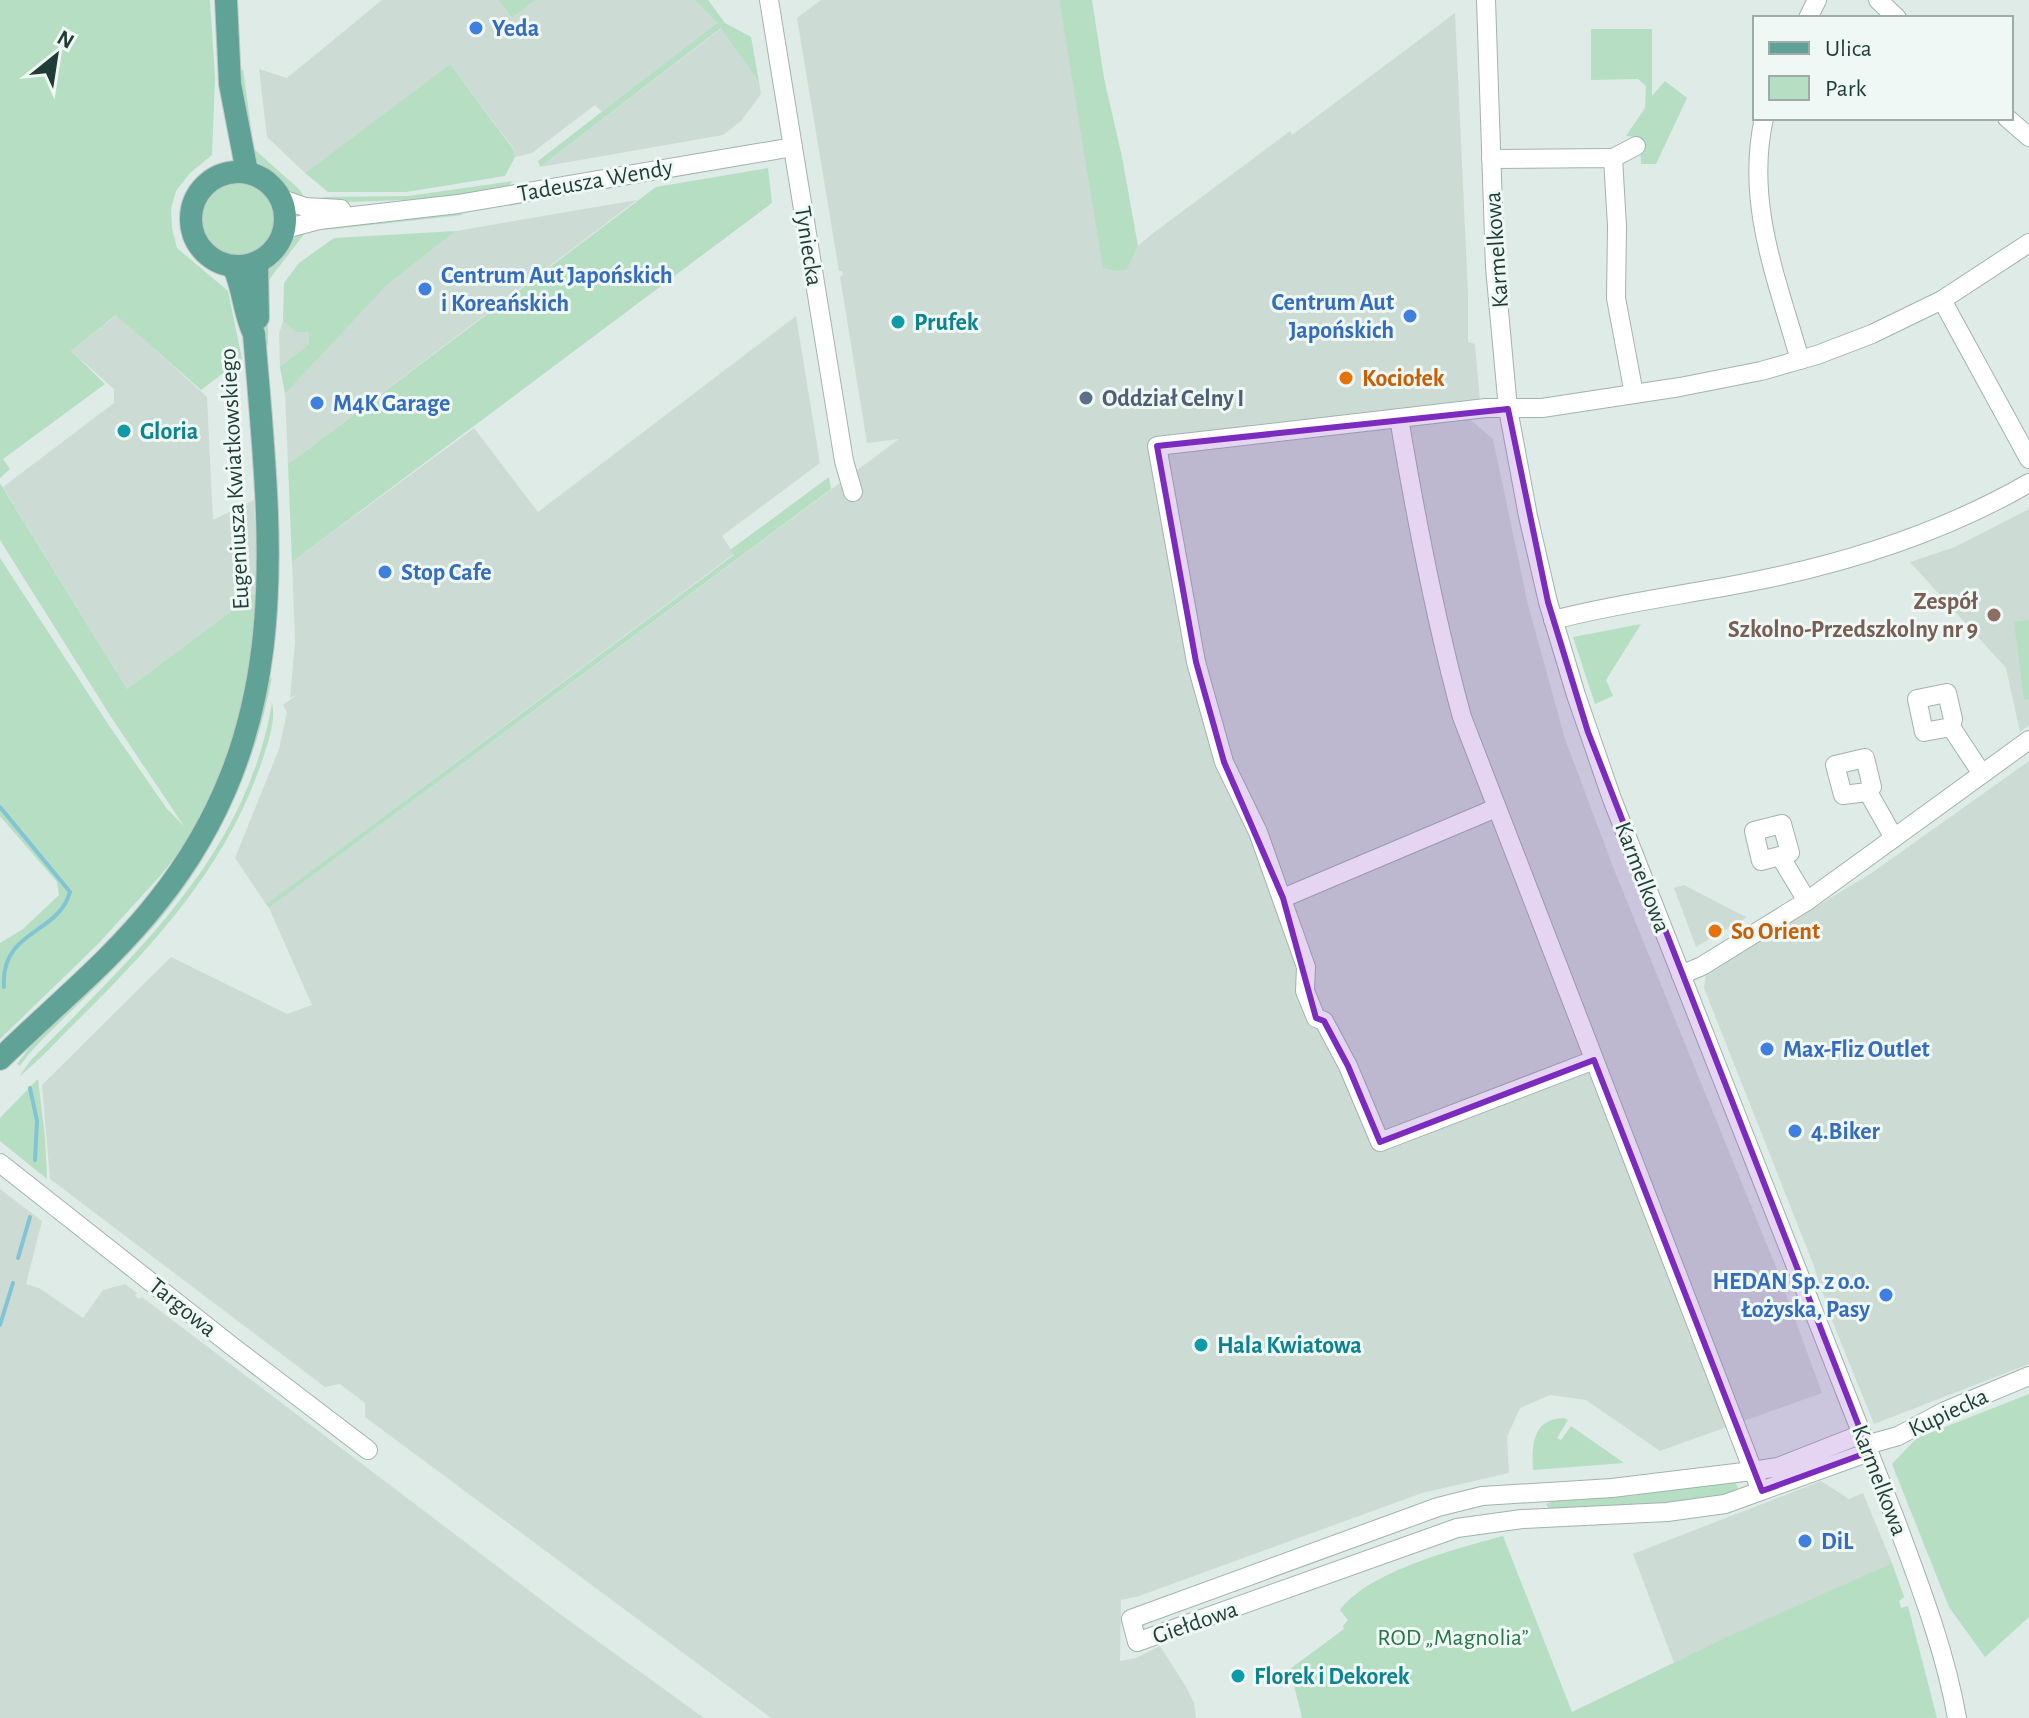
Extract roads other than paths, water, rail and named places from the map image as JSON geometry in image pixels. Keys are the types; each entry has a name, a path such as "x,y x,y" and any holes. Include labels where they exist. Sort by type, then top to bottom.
{"main road":[{"path":"222,174 230,84 226,0"},
{"path":"230,84 247,172"},
{"path":"247,172 268,181 282,199 285,229 272,252 257,262 233,266 216,260 202,249 191,224 192,206 200,190 222,174 247,172"},
{"name":"Eugeniusza Kwiatkowskiego","path":"254,334 258,323 257,262"},
{"name":"Eugeniusza Kwiatkowskiego","path":"0,1059 96,969 157,902 203,836 239,757 257,692 267,606 265,495 254,334 233,266"}],"street":[{"name":"Tyniecka","path":"769,0 844,461 853,492"},
{"name":"Karmelkowa","path":"1486,0 1495,267 1508,409 1528,516 1553,620 1612,799 1866,1444 1940,1642 1957,1718"},
{"path":"1878,0 1895,16"},
{"path":"1764,120 1759,138 1758,207 1800,360"},
{"path":"2009,120 2029,137"},
{"path":"1491,159 1613,158 1636,146"},
{"name":"Tadeusza Wendy","path":"285,229 311,222 458,204 793,147"},
{"path":"1613,158 1617,226 1616,298 1634,394"},
{"name":"Tadeusza Wendy","path":"282,199 310,208 395,210"},
{"path":"1594,1060 1380,1142 1348,1066 1324,1021 1316,1018 1305,991 1306,967 1283,898 1258,832 1224,762 1196,662 1157,446 1486,408 1542,408 1748,374 1800,360 1872,334 1942,300 2029,243"},
{"path":"1942,300 2029,459"},
{"path":"1399,418 1442,644 1462,717 1762,1491"},
{"path":"1553,620 1840,561 1904,542 1955,521 2029,483"},
{"path":"1951,727 1982,774"},
{"path":"1681,975 1702,966 1807,901 2029,740"},
{"path":"1868,792 1894,838"},
{"path":"1283,898 1496,808"},
{"path":"1780,856 1807,901"},
{"name":"Targowa","path":"0,1163 368,1450"},
{"name":"Kupiecka","path":"1866,1444 1898,1436 1945,1411 2029,1376"},
{"name":"Giełdowa","path":"1866,1444 1762,1491 1725,1504 1692,1509 1528,1519 1457,1528 1137,1642 1131,1619 1438,1507 1490,1495 1612,1488 1752,1471 1866,1444"},
{"path":"1527,1492 1528,1519"},
{"path":"1321,1550 1329,1573"},
{"path":"1271,1569 1279,1591"}],"waterway":[{"path":"0,807 70,892 64,906 54,917 20,943 11,954 5,968 4,987"},
{"path":"30,1088 37,1121 35,1160"},
{"path":"18,1258 30,1217"},
{"path":"0,1325 13,1283"}],"place":[{"name":"Yeda","path":"476,28"},
{"name":"Centrum Aut Japońskich i Koreańskich","path":"425,289"},
{"name":"Centrum Aut Japońskich","path":"1410,316"},
{"name":"Prufek","path":"898,322"},
{"name":"Kociołek","path":"1346,378"},
{"name":"Oddział Celny I","path":"1086,398"},
{"name":"M4K Garage","path":"317,403"},
{"name":"Gloria","path":"124,431"},
{"name":"Stop Cafe","path":"385,572"},
{"name":"Zespół Szkolno-Przedszkolny nr 9","path":"1994,615"},
{"name":"So Orient","path":"1715,931"},
{"name":"Max-Fliz Outlet","path":"1767,1049"},
{"name":"4.Biker","path":"1795,1131"},
{"name":"HEDAN Sp. z o.o. Łożyska, Pasy","path":"1886,1295"},
{"name":"Hala Kwiatowa","path":"1201,1345"},
{"name":"DiL","path":"1805,1541"},
{"name":"Florek i Dekorek","path":"1238,1676"}],"park label":[{"name":"ROD „Magnolia”","path":"1453,1637"}]}
